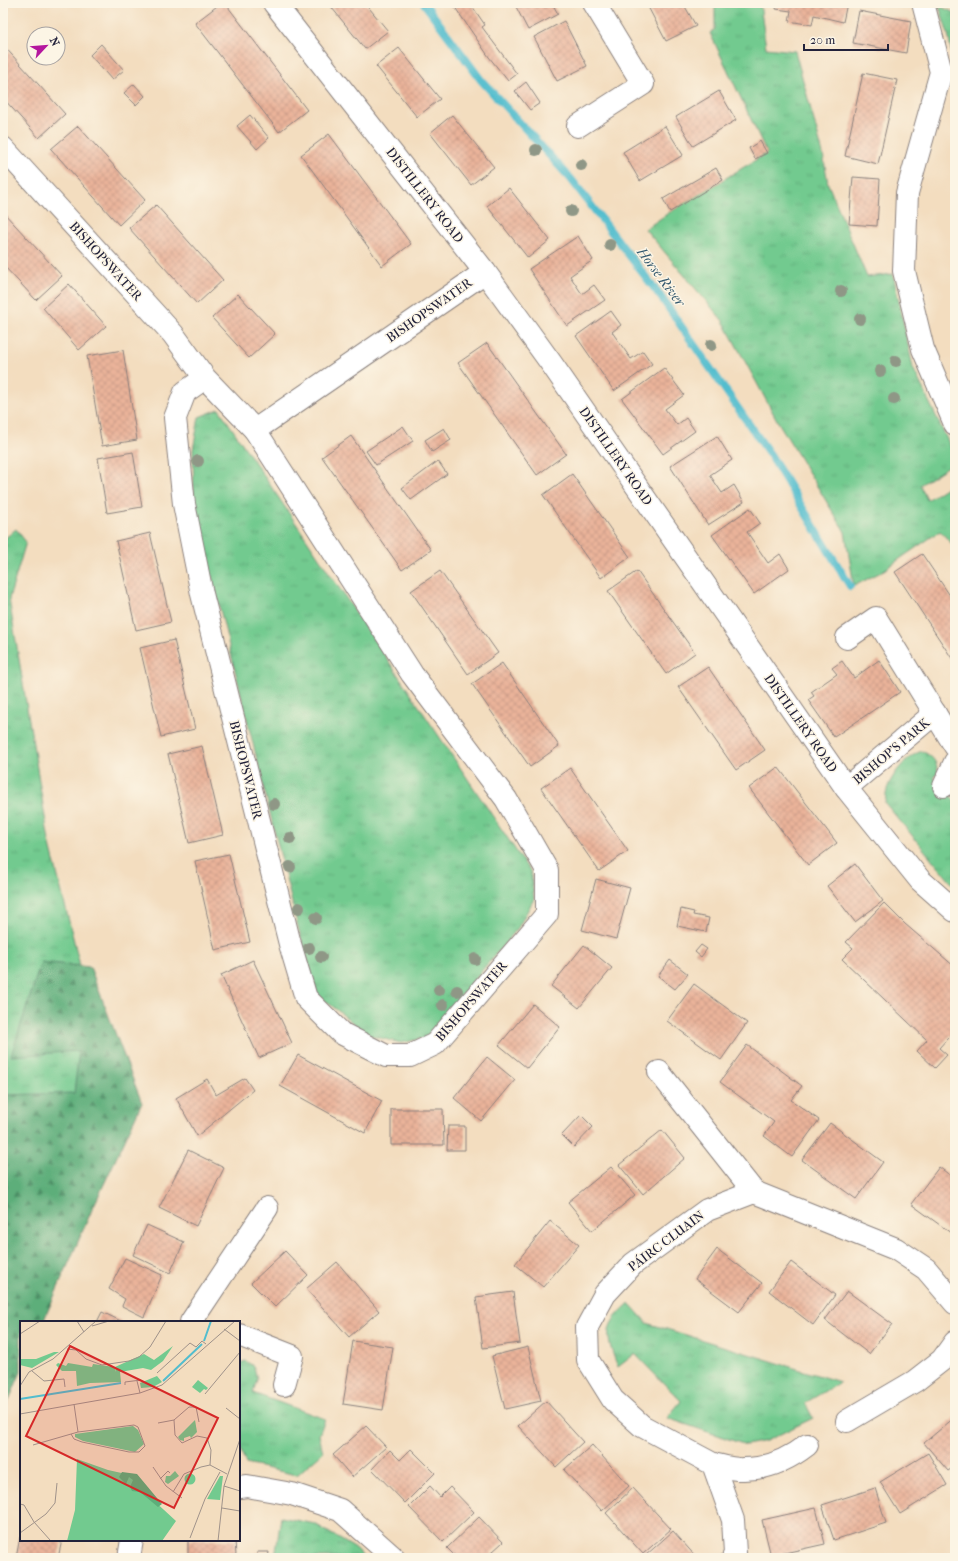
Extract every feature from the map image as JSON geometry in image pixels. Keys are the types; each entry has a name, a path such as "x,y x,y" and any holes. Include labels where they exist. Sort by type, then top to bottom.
{"street":[{"name":"DISTILLERY ROAD","path":"274,3 485,272 560,376 846,788 920,880 955,910"},
{"path":"578,126 643,84 594,3"},
{"path":"923,3 948,67 907,193 904,271 923,349 955,424"},
{"name":"BISHOPSWATER","path":"3,148 173,334 205,378 255,430 412,674 506,799 547,870 547,914 435,1044 410,1056 386,1056 341,1034 306,998 290,944 202,594 184,504 175,418 185,392 205,378"},
{"name":"BISHOPSWATER","path":"255,430 485,272"},
{"name":"BISHOP'S PARK","path":"847,638 876,618 955,746"},
{"name":"BISHOP'S PARK","path":"846,788 935,713"},
{"path":"944,786 955,762"},
{"path":"659,1072 754,1192 896,1249 926,1269 955,1303"},
{"name":"PÁIRC CLUAIN","path":"754,1192 706,1210 633,1264 605,1294 588,1327 588,1360 613,1400 642,1426 712,1464 743,1470 774,1464 795,1454 807,1445"},
{"path":"197,1320 267,1208"},
{"path":"240,1335 292,1356 284,1385"},
{"path":"847,1421 915,1381 942,1360 955,1342"},
{"path":"712,1464 732,1520 735,1553 733,1558"},
{"path":"240,1487 247,1486 292,1494 340,1510 394,1558"},
{"path":"129,1558 132,1541"}],"green space":[{"path":"715,3 760,3 766,48 795,51 823,154 828,184 867,277 893,274 913,368 955,456 955,462 920,485 927,500 955,482 955,547 940,531 881,572 854,586 845,532 778,422 723,321 645,229 670,212 767,153 710,33 715,29"},
{"path":"939,6 955,13 955,52 952,55 948,34"},
{"path":"219,409 531,873 534,899 518,928 425,1038 401,1043 368,1035 317,994 298,927 194,503 193,450 199,417"},
{"path":"16,529 26,542 9,599 49,841 113,1098 3,1312 3,540"},
{"path":"922,751 929,755 936,764 938,772 934,778 955,801 955,887 885,803 888,786 902,764 912,756"},
{"path":"41,962 90,967 142,1103 91,1212 43,1321 20,1321 20,1374 3,1414 3,1095 74,1093 79,1051 11,1056"},
{"path":"629,1303 647,1323 840,1382 805,1403 813,1418 766,1441 746,1445 667,1418 681,1401 635,1354 618,1367 611,1349 609,1339 610,1327 617,1316"},
{"path":"246,1361 254,1367 257,1379 253,1393 325,1419 319,1435 323,1452 297,1475 246,1464 240,1449 240,1363"},
{"path":"281,1517 315,1524 356,1549 364,1558 275,1558"}],"building":[{"path":"221,3 225,3 307,110 279,132 195,23"},
{"path":"328,3 365,3 388,31 365,49"},
{"path":"452,3 470,3 485,25 482,27 517,74 508,81 489,57"},
{"path":"514,3 552,3 558,14 528,30"},
{"path":"646,3 683,3 696,26 666,41"},
{"path":"777,3 847,3 843,22 814,15 812,25 789,21 791,11 776,9"},
{"path":"859,11 911,21 906,53 853,43"},
{"path":"564,21 587,66 557,81 534,37"},
{"path":"101,44 124,70 112,80 90,55"},
{"path":"3,45 65,114 39,138 3,98"},
{"path":"399,48 440,99 417,117 376,66"},
{"path":"863,73 897,80 878,164 845,156"},
{"path":"526,82 540,103 530,110 515,91"},
{"path":"134,84 145,96 136,105 124,93"},
{"path":"719,91 736,120 693,146 676,117"},
{"path":"250,115 269,138 257,149 237,126"},
{"path":"452,115 494,167 471,185 430,133"},
{"path":"78,126 145,200 119,225 51,149"},
{"path":"665,126 683,155 640,181 623,152"},
{"path":"329,134 411,244 382,266 301,155"},
{"path":"760,141 767,153 755,159 749,148"},
{"path":"716,168 723,180 670,212 663,199"},
{"path":"853,177 880,179 877,226 849,224"},
{"path":"509,188 550,240 528,258 487,206"},
{"path":"156,205 223,280 197,304 129,228"},
{"path":"3,212 62,276 36,300 3,265"},
{"path":"578,236 593,260 570,276 582,294 594,285 605,300 567,326 529,269"},
{"path":"69,284 106,326 79,350 43,308"},
{"path":"238,294 275,334 249,358 212,318"},
{"path":"611,311 621,325 612,332 631,359 643,351 652,364 614,391 576,336"},
{"path":"487,343 566,454 537,475 458,363"},
{"path":"123,350 137,440 102,446 87,356"},
{"path":"664,368 684,395 665,409 677,425 686,418 695,431 663,454 622,399"},
{"path":"403,426 413,441 376,465 366,451"},
{"path":"444,428 451,440 432,452 425,440"},
{"path":"351,436 431,550 402,570 322,457"},
{"path":"717,436 732,460 710,475 722,493 734,485 744,502 708,525 670,466"},
{"path":"133,452 142,507 107,513 98,458"},
{"path":"438,461 447,474 411,500 402,488"},
{"path":"572,474 630,557 601,578 543,495"},
{"path":"750,508 760,523 747,532 768,563 780,554 789,569 754,594 712,535"},
{"path":"150,533 171,622 136,630 116,541"},
{"path":"922,554 955,603 955,658 953,660 895,572"},
{"path":"440,571 498,653 468,674 411,591"},
{"path":"637,571 695,653 666,674 608,591"},
{"path":"174,640 195,729 161,737 140,648"},
{"path":"879,660 900,692 834,737 808,700 814,696 811,692 837,674 832,668 842,661 854,678"},
{"path":"502,663 559,746 530,767 472,684"},
{"path":"708,667 765,750 736,770 678,687"},
{"path":"202,746 223,835 189,843 168,754"},
{"path":"778,767 837,843 808,865 749,788"},
{"path":"570,768 628,851 599,871 541,788"},
{"path":"229,854 250,942 215,950 195,861"},
{"path":"855,864 883,901 855,922 827,886"},
{"path":"596,879 630,888 616,939 582,930"},
{"path":"884,903 905,924 955,967 955,1030 939,1048 947,1055 935,1068 917,1051 927,1040 842,959 853,948 846,942"},
{"path":"681,909 694,912 693,915 709,918 706,932 677,926"},
{"path":"584,945 612,968 579,1008 551,986"},
{"path":"701,945 707,949 701,957 695,952"},
{"path":"253,960 292,1043 259,1058 221,975"},
{"path":"670,960 688,974 675,989 658,976"},
{"path":"694,984 747,1023 721,1060 667,1021"},
{"path":"533,1004 560,1027 527,1068 499,1045"},
{"path":"747,1045 802,1086 791,1100 819,1120 792,1157 764,1136 774,1122 720,1082"},
{"path":"298,1055 382,1101 365,1133 280,1086"},
{"path":"487,1057 515,1080 481,1121 454,1098"},
{"path":"245,1078 253,1090 197,1136 176,1098 207,1079 216,1095"},
{"path":"391,1109 443,1109 444,1145 391,1145"},
{"path":"581,1115 593,1127 574,1147 562,1135"},
{"path":"830,1123 883,1162 856,1199 802,1160"},
{"path":"448,1126 465,1126 465,1150 447,1150"},
{"path":"662,1130 685,1158 643,1194 619,1165"},
{"path":"188,1150 224,1168 196,1226 159,1208"},
{"path":"611,1167 635,1195 592,1231 568,1202"},
{"path":"939,1167 955,1179 955,1236 911,1204"},
{"path":"550,1221 579,1245 543,1287 515,1264"},
{"path":"147,1225 184,1242 170,1273 133,1255"},
{"path":"717,1249 762,1283 739,1312 695,1279"},
{"path":"285,1251 308,1275 275,1307 251,1283"},
{"path":"125,1258 162,1275 144,1317 122,1306 125,1299 109,1289"},
{"path":"337,1262 379,1311 349,1337 306,1289"},
{"path":"791,1262 835,1295 813,1325 769,1291"},
{"path":"847,1291 892,1324 869,1354 825,1320"},
{"path":"513,1292 520,1343 483,1348 476,1297"},
{"path":"102,1312 121,1321 98,1321"},
{"path":"353,1341 393,1347 383,1410 343,1404"},
{"path":"528,1347 541,1401 505,1409 492,1356"},
{"path":"546,1401 583,1442 556,1467 518,1426"},
{"path":"955,1417 955,1466 948,1471 924,1443"},
{"path":"366,1426 386,1447 352,1477 333,1455"},
{"path":"592,1445 629,1486 602,1511 564,1470"},
{"path":"411,1449 435,1473 405,1503 372,1469 390,1450 400,1460"},
{"path":"928,1453 947,1485 900,1514 880,1482"},
{"path":"430,1486 440,1497 450,1487 474,1512 443,1542 409,1507"},
{"path":"633,1488 671,1529 643,1554 606,1513"},
{"path":"875,1488 886,1523 834,1540 822,1505"},
{"path":"816,1508 825,1544 771,1556 762,1520"},
{"path":"479,1517 503,1542 491,1553 495,1558 457,1558 447,1548"},
{"path":"673,1531 697,1558 647,1558 645,1556"},
{"path":"20,1537 20,1541 62,1541 58,1558 16,1558"},
{"path":"188,1541 235,1541 236,1556 188,1558"},
{"path":"257,1552 269,1552 268,1558 257,1558"}],"waterway":[{"name":"Horse River","path":"424,3 481,80 571,179 661,297 771,456 850,586"}]}
